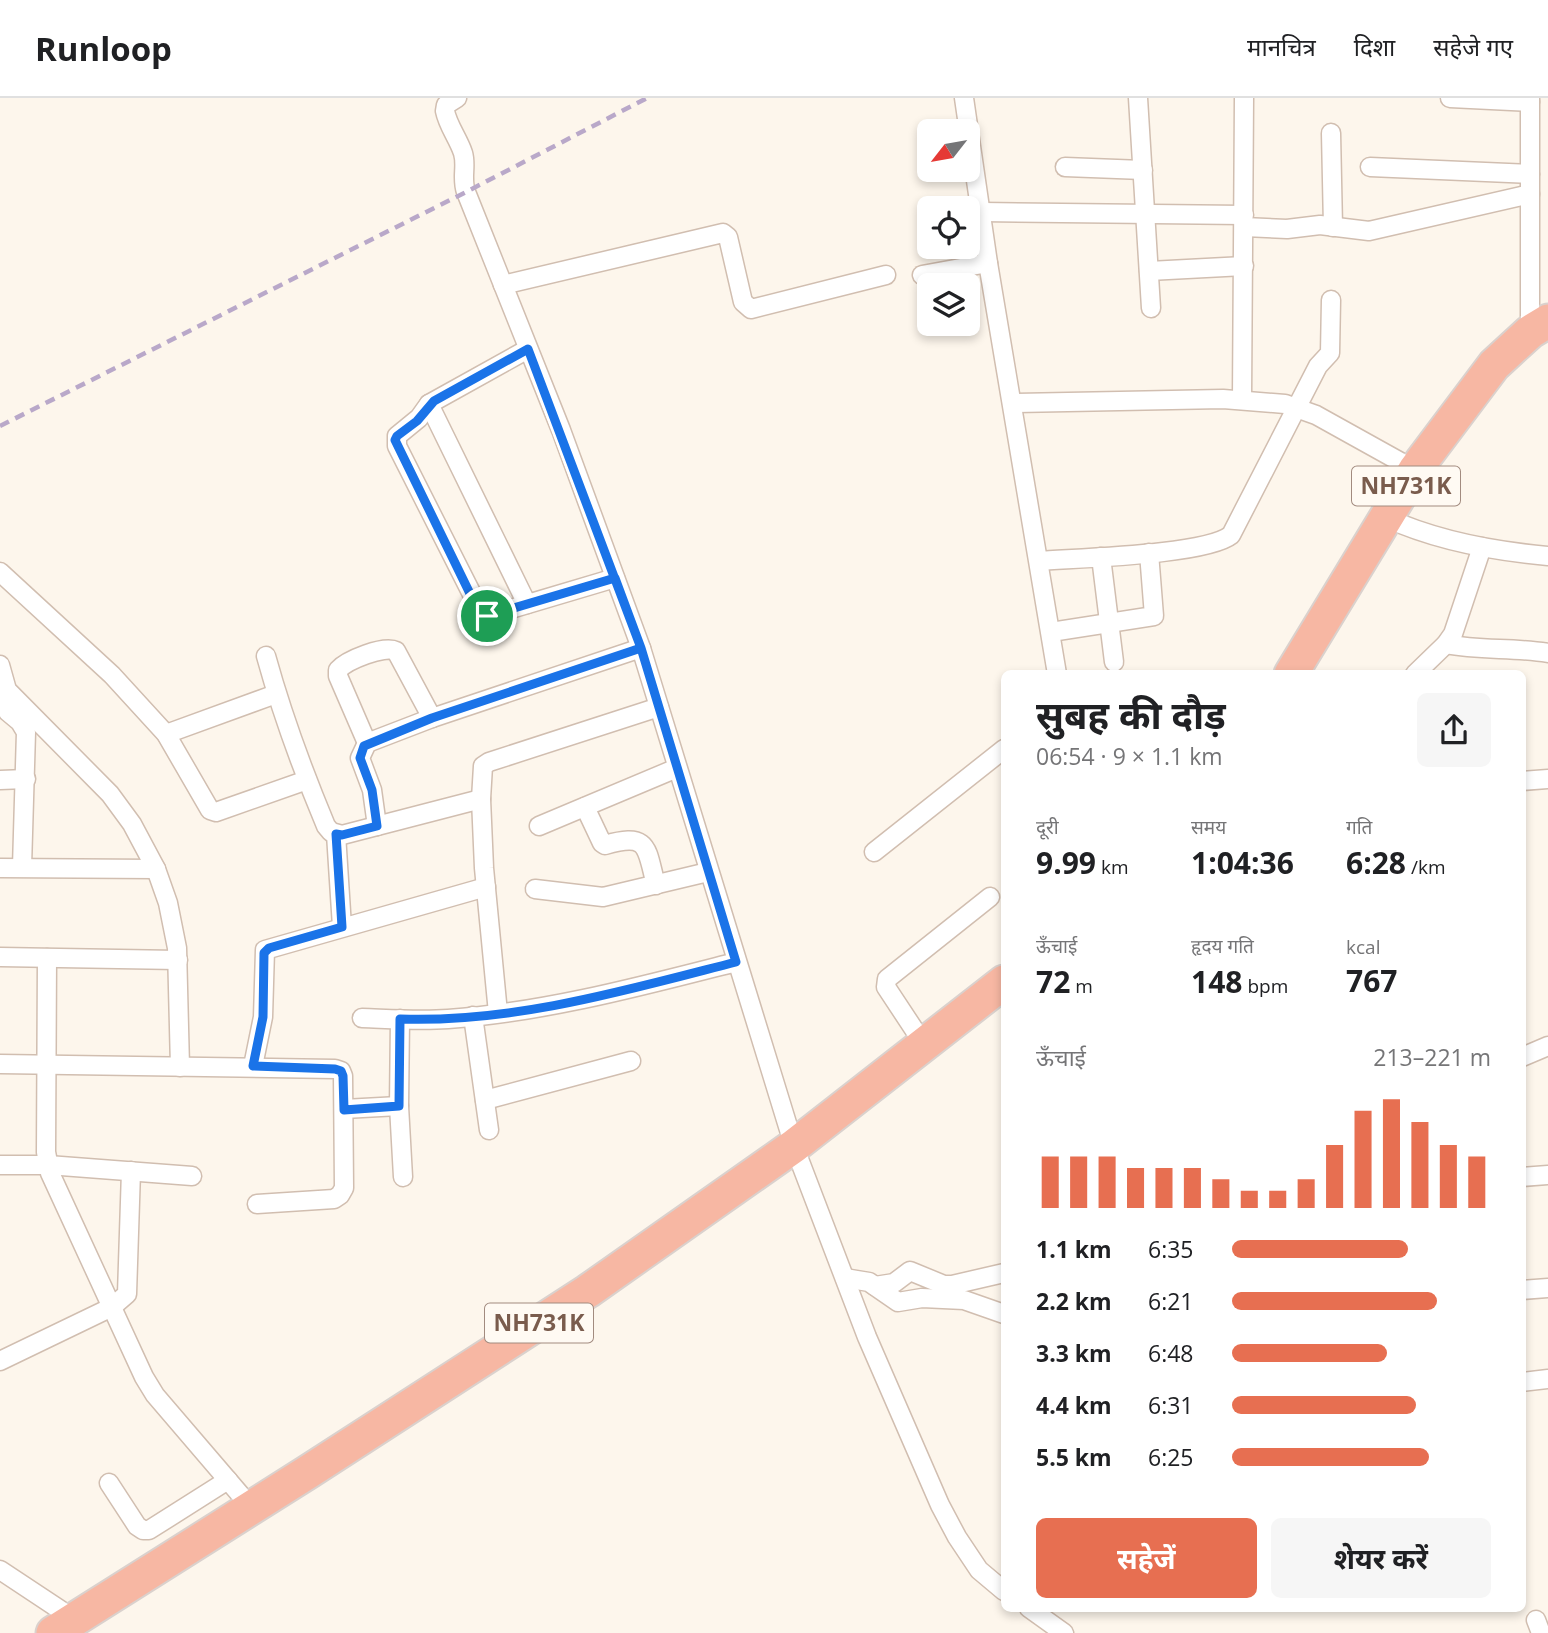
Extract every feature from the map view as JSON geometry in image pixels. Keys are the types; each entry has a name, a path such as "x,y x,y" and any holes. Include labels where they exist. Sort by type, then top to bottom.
{"highway":[{"name":"NH731K","path":"1293,670 1415,470 1494,365 1539,326"},
{"name":"NH731K","path":"63,1626 588,1291 794,1146 1001,984"}],"street":[{"path":"457,98 446,105 446,117 463,151 465,166 462,180 641,648 794,1146 871,1348 940,1505 969,1557 990,1581 1001,1589"},
{"path":"964,98 988,263 1056,670"},
{"path":"1138,98 1151,308"},
{"path":"1242,399 1244,98"},
{"path":"1450,98 1530,100 1530,194 1539,326"},
{"path":"1331,133 1333,227"},
{"path":"1065,167 1143,170"},
{"path":"1370,167 1530,174"},
{"path":"982,212 1146,215 1244,221 1287,229 1320,225 1363,231 1530,194"},
{"path":"503,285 723,233 727,237 743,302 751,309 886,275"},
{"path":"933,273 988,263"},
{"path":"1149,271 1244,266"},
{"path":"1040,561 1149,553 1215,544 1231,535 1318,366 1331,350 1331,300"},
{"path":"528,349 429,404 419,418 397,436 397,446 478,610 487,616 615,578"},
{"path":"1012,403 1242,399 1284,404 1316,415 1415,470"},
{"path":"429,404 527,604"},
{"path":"1387,518 1431,536 1482,547 1548,556"},
{"path":"1419,670 1453,634 1482,547"},
{"path":"1051,632 1154,616 1149,553"},
{"path":"1101,557 1114,662"},
{"path":"0,572 112,675 166,734 210,810 216,812 307,780"},
{"path":"1446,644 1472,649 1526,649 1548,653"},
{"path":"377,826 372,790 360,758 367,743 432,718 641,648"},
{"path":"367,743 338,676 338,670 347,663 384,649 396,651 432,718"},
{"path":"266,656 276,694 307,780 326,826 336,834 342,835 481,799"},
{"path":"0,665 7,690 8,712 26,732 22,867"},
{"path":"7,690 110,794 131,824 156,869 168,903 178,960 180,1067"},
{"path":"166,734 276,694"},
{"path":"498,1013 486,887 481,799 483,766 659,707"},
{"path":"874,852 1001,751"},
{"path":"539,826 677,768"},
{"path":"0,780 26,779"},
{"path":"1526,781 1548,779"},
{"path":"585,807 605,845 626,839 638,841 646,847 656,885"},
{"path":"336,834 342,927"},
{"path":"0,867 156,869"},
{"path":"535,889 595,898 614,896 708,872"},
{"path":"253,1066 263,1017 265,950 486,887"},
{"path":"923,1043 886,987 887,979 989,897"},
{"path":"0,957 178,960"},
{"path":"47,958 45,1065 48,1165 144,1377 155,1395 250,1506"},
{"path":"362,1018 442,1019 498,1013 629,990 736,962"},
{"path":"473,1016 489,1130"},
{"path":"400,1019 399,1106 403,1177"},
{"path":"1526,1055 1548,1046"},
{"path":"485,1100 631,1061"},
{"path":"0,1064 253,1066 341,1071 344,1188 340,1195 334,1199 257,1204"},
{"path":"344,1110 399,1106"},
{"path":"0,1165 48,1165 192,1176"},
{"path":"0,1361 112,1307 125,1297 128,1289 131,1171"},
{"path":"1526,1177 1548,1175"},
{"path":"875,1286 894,1283 910,1271 944,1285 1001,1274"},
{"path":"845,1278 864,1280 898,1301 922,1298 964,1300 1001,1313"},
{"path":"1526,1290 1548,1288"},
{"path":"1526,1382 1548,1379"},
{"path":"109,1483 137,1526 149,1530 228,1480"},
{"path":"0,1570 63,1626"},
{"path":"1034,1612 1063,1633"}],"railway":[{"path":"0,426 647,98"}],"route":[{"path":"487,616 478,610 395,440 419,418 429,404 528,349 573,463 641,648 736,962 629,990 512,1012 450,1019 400,1019 399,1106 344,1110 341,1071 253,1066 263,1017 265,950 342,927 336,834 342,835 377,826 370,782 360,758 364,746 370,741 432,718 641,648 615,578 487,616"}]}
